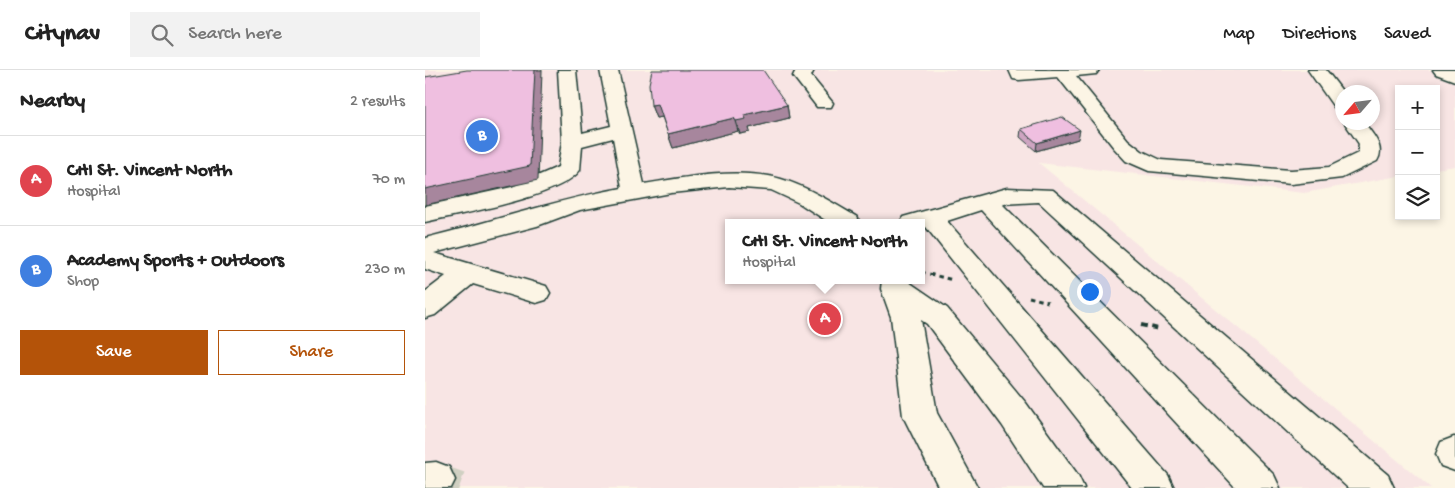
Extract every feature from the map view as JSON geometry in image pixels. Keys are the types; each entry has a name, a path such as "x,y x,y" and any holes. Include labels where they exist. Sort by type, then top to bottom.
{"lane":[{"path":"425,214 536,187 557,179 569,170 572,142 567,70"},
{"path":"609,70 634,193"},
{"path":"805,70 802,76 824,103"},
{"path":"1018,70 1019,75 1090,70"},
{"path":"1317,70 1335,95"},
{"path":"1442,70 1455,76"},
{"path":"1063,72 1121,144 1134,156 1157,166 1291,177 1334,173 1369,156 1369,144 1360,130"},
{"path":"572,142 622,130"},
{"path":"425,248 528,220 575,204 671,186 729,180 775,184 807,198 841,219"},
{"path":"925,219 1007,195 1045,195 1375,488"},
{"path":"986,201 1261,488"},
{"path":"925,223 1155,488"},
{"path":"425,260 536,293"},
{"path":"425,307 468,273"},
{"path":"894,284 906,317 919,416 959,488"},
{"path":"894,284 937,316 1014,414 1065,488"}],"shaded area":[{"path":"425,70 1455,70 1455,166 1440,168 1440,85 1395,85 1395,177 1304,193 1039,163 1431,488 425,488"}],"building":[{"path":"467,70 535,70 530,166 425,189 425,77"},
{"path":"652,70 763,70 787,105 744,115 746,119 736,121 734,118 668,134 658,104 651,105 649,84"},
{"path":"1062,117 1080,130 1037,143 1021,129"}],"tunnel":[{"path":"436,480 459,488"}],"place":[{"name":"Academy Sports + Outdoors","path":"482,136"},
{"name":"CHI St. Vincent North","path":"825,319"}]}
